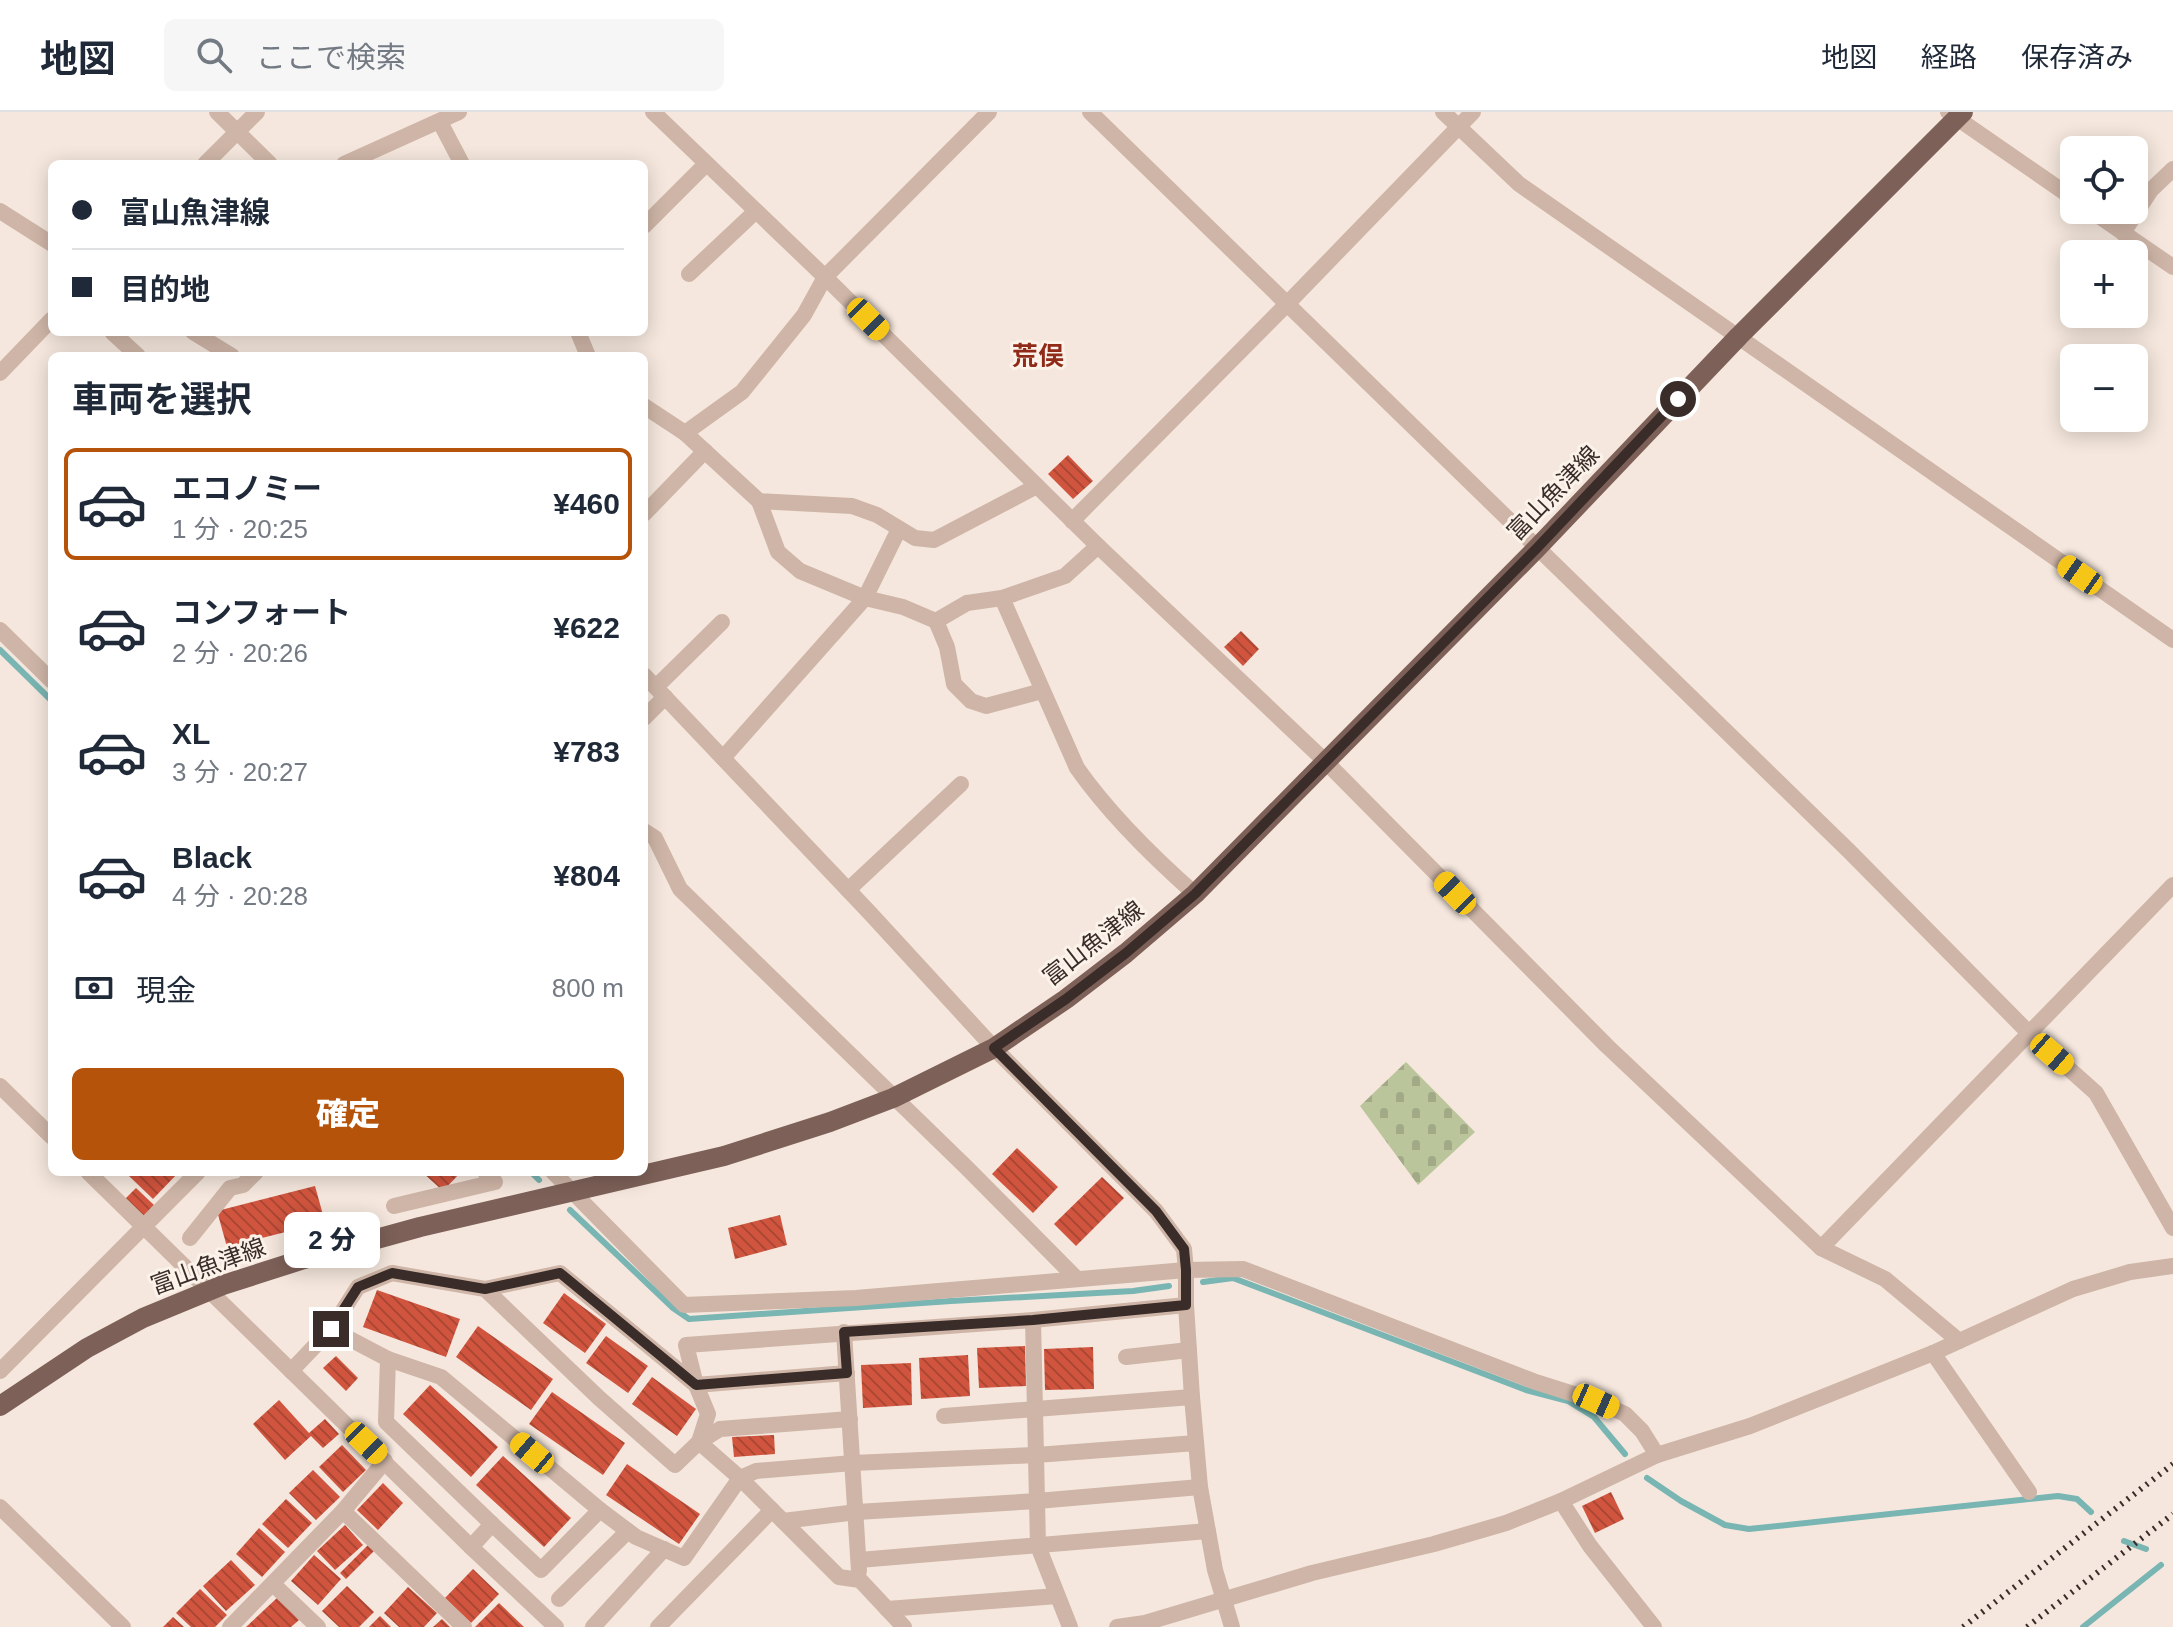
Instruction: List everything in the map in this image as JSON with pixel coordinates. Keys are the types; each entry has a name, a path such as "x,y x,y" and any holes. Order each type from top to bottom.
{"main road":[{"name":"富山魚津線","path":"648,1174 724,1156 893,1098 994,1048 1126,953 1195,894 1537,548 1956,114"},
{"name":"富山魚津線","path":"0,1405 143,1318 209,1291 304,1259 391,1235 641,1176"}],"street":[{"path":"217,112 266,160"},
{"path":"209,160 257,112"},
{"path":"653,112 1072,521 1325,761 1607,1046 1821,1248 1885,1279 1959,1341"},
{"path":"685,433 742,392 804,315 825,277 989,112"},
{"path":"1090,112 1849,851 2030,1034 2096,1093 2173,1228"},
{"path":"1443,112 1519,184 2173,640"},
{"path":"1072,521 1473,112"},
{"path":"1956,114 2060,189"},
{"path":"353,160 447,116 461,160"},
{"path":"648,222 706,164"},
{"path":"2123,233 2151,190 2173,169"},
{"path":"0,211 48,241"},
{"path":"689,274 756,211"},
{"path":"2110,224 2173,267"},
{"path":"0,373 48,323"},
{"path":"116,336 134,352"},
{"path":"200,336 226,352"},
{"path":"648,409 685,433 759,501 778,552 800,571 865,598 903,607 936,621 947,647 954,684 971,701 986,706 1042,691"},
{"path":"648,510 705,451"},
{"path":"759,501 852,506 877,515 915,538 934,540 1037,486"},
{"path":"723,758 865,598 899,529"},
{"path":"936,621 967,603 1002,598 1065,576 1098,546"},
{"path":"1002,598 1077,768 1091,789 1195,894"},
{"path":"648,707 655,687 722,622"},
{"path":"0,630 48,677"},
{"path":"655,687 994,1048 1156,1211 1184,1249 1200,1487 1215,1570 1232,1627"},
{"path":"848,890 961,784"},
{"path":"648,834 655,838 680,889 1077,1279"},
{"path":"1821,1248 2173,885"},
{"path":"0,1086 48,1133"},
{"path":"92,1176 556,1627"},
{"path":"0,1371 194,1176"},
{"path":"190,1238 230,1188 243,1185 252,1176"},
{"path":"557,1176 684,1305 856,1298 1186,1270 1243,1269 1625,1414 1642,1431 1657,1455"},
{"path":"394,1206 490,1177 511,1207"},
{"path":"1117,1627 1145,1623 1312,1573 1506,1523 1561,1501 1657,1455 1750,1426 1933,1353 2073,1289 2130,1272 2173,1266"},
{"path":"291,1371 331,1329 358,1287 392,1273 485,1289 560,1273 696,1385 847,1373"},
{"path":"485,1289 599,1398 675,1465 699,1442 720,1429 850,1419"},
{"path":"699,1442 708,1414 696,1385 686,1345 1033,1320 1186,1305"},
{"path":"1033,1320 1038,1546 1070,1627"},
{"path":"331,1329 388,1359 441,1377 636,1537 684,1558 740,1478 756,1471 1196,1443"},
{"path":"844,1332 860,1580"},
{"path":"1126,1357 1189,1350"},
{"path":"1933,1353 2029,1492"},
{"path":"388,1359 386,1422 541,1570 600,1510"},
{"path":"944,1416 1192,1397"},
{"path":"699,1442 740,1478 839,1577 860,1580 904,1627"},
{"path":"230,1627 343,1511 385,1461"},
{"path":"658,1627 778,1515 1037,1501 1200,1487"},
{"path":"1561,1501 1590,1546 1654,1627"},
{"path":"0,1507 123,1627"},
{"path":"343,1511 464,1627"},
{"path":"471,1547 492,1524"},
{"path":"559,1599 628,1531"},
{"path":"859,1560 1208,1531"},
{"path":"593,1627 664,1549"},
{"path":"273,1584 318,1627"},
{"path":"887,1609 1057,1596"}],"green space":[{"path":"1406,1062 1475,1132 1418,1185 1360,1106"}],"building":[{"path":"1068,455 1093,481 1073,499 1048,474"},
{"path":"1241,631 1259,649 1243,666 1224,647"},
{"path":"1017,1148 1058,1187 1033,1213 992,1174"},
{"path":"129,1176 175,1176 153,1199"},
{"path":"426,1176 457,1176 443,1191"},
{"path":"1102,1177 1124,1198 1076,1246 1054,1224"},
{"path":"315,1186 325,1222 227,1247 217,1211"},
{"path":"136,1188 154,1205 144,1216 125,1199"},
{"path":"780,1215 787,1245 735,1259 728,1228"},
{"path":"377,1290 460,1319 446,1357 363,1327"},
{"path":"564,1293 606,1324 585,1353 543,1323"},
{"path":"478,1326 553,1379 531,1410 456,1357"},
{"path":"606,1336 648,1366 628,1393 586,1363"},
{"path":"1025,1346 1026,1386 979,1388 977,1348"},
{"path":"1093,1347 1094,1389 1045,1390 1044,1349"},
{"path":"968,1355 970,1396 921,1399 919,1358"},
{"path":"336,1356 358,1378 346,1391 323,1368"},
{"path":"911,1363 912,1405 863,1408 861,1365"},
{"path":"652,1377 696,1409 677,1436 632,1404"},
{"path":"430,1385 498,1447 471,1477 403,1414"},
{"path":"552,1392 625,1443 603,1475 529,1424"},
{"path":"279,1400 309,1433 325,1419 339,1434 323,1448 311,1436 285,1460 253,1424"},
{"path":"774,1435 775,1454 734,1457 732,1437"},
{"path":"342,1445 366,1470 343,1492 319,1467"},
{"path":"503,1456 571,1518 544,1547 476,1485"},
{"path":"627,1464 700,1514 679,1544 606,1495"},
{"path":"313,1470 340,1497 316,1520 289,1493"},
{"path":"383,1483 403,1503 378,1530 357,1510"},
{"path":"1611,1492 1624,1519 1595,1533 1582,1506"},
{"path":"286,1499 312,1523 288,1548 262,1524"},
{"path":"345,1525 363,1545 335,1570 317,1551"},
{"path":"259,1528 285,1552 262,1577 236,1554"},
{"path":"368,1545 374,1551 346,1579 340,1573"},
{"path":"314,1555 341,1579 318,1605 291,1581"},
{"path":"231,1560 255,1585 226,1611 203,1586"},
{"path":"473,1569 499,1594 471,1623 445,1598"},
{"path":"347,1586 374,1612 359,1627 339,1627 322,1611"},
{"path":"408,1587 437,1613 424,1627 399,1627 384,1613"},
{"path":"200,1589 227,1615 215,1627 191,1627 176,1613"},
{"path":"278,1597 299,1620 291,1627 246,1627"},
{"path":"499,1603 524,1627 475,1627"},
{"path":"380,1616 391,1627 369,1627"},
{"path":"173,1617 184,1627 163,1627"},
{"path":"442,1619 450,1627 433,1627"}],"waterway":[{"path":"0,650 48,697"},
{"path":"535,1176 539,1180"},
{"path":"570,1210 673,1308 689,1319 1133,1291 1169,1286"},
{"path":"1203,1282 1233,1278 1526,1390 1568,1401 1594,1417 1625,1454"},
{"path":"1647,1478 1725,1525 1749,1529 2058,1496 2077,1499 2091,1512"},
{"path":"2124,1541 2146,1549"},
{"path":"2083,1627 2161,1565"}],"railway":[{"path":"1963,1627 2173,1464"},
{"path":"2027,1627 2173,1514"}],"district":[{"name":"荒俣","path":"1038,356"}],"route":[{"path":"331,1329 358,1287 392,1273 485,1289 560,1273 696,1385 847,1373 844,1332 1033,1320 1186,1305 1184,1249 1156,1211 994,1048 1066,999 1195,894 1537,548 1678,399"}]}
